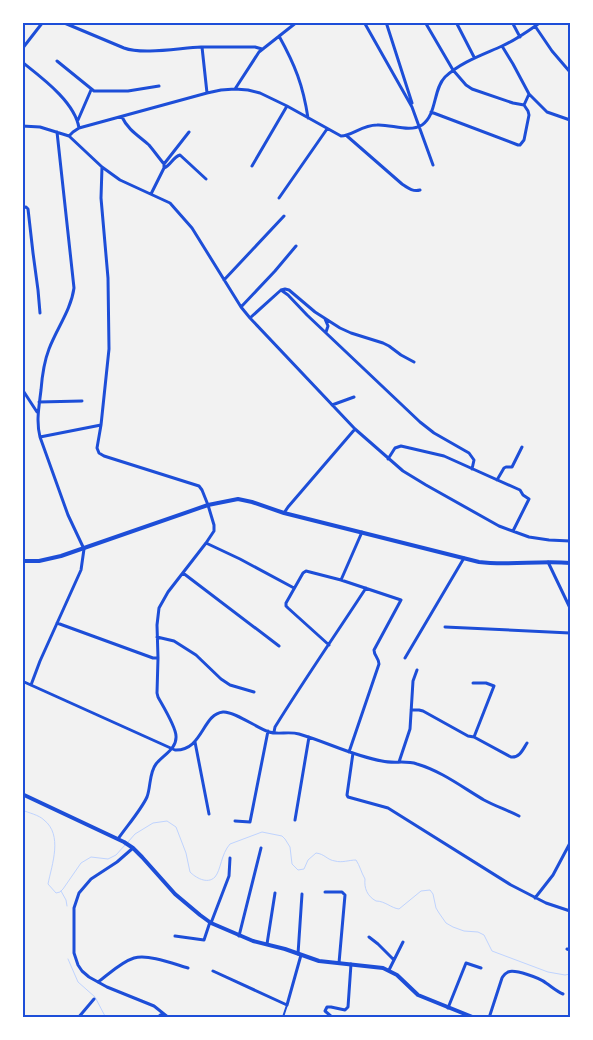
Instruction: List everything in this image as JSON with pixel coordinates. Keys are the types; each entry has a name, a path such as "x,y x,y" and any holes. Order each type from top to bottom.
{"street":[{"path":"22,50 43,22"},
{"path":"62,22 127,49 143,51 202,47 255,47 262,49"},
{"path":"235,89 262,49 297,22"},
{"path":"364,22 412,107 433,165"},
{"path":"386,22 412,107"},
{"path":"425,22 453,70 469,87 513,103 524,105 529,115 524,140 518,145 431,112"},
{"path":"456,22 474,58"},
{"path":"512,22 520,37"},
{"path":"347,136 360,128 368,126 385,125 412,128 420,126 426,121 431,112 441,82 453,70 520,37 541,22"},
{"path":"535,26 552,51 570,72"},
{"path":"279,36 296,70 308,118"},
{"path":"502,46 528,94 547,112 570,120"},
{"path":"202,47 207,93"},
{"path":"57,61 91,90 98,92 128,91 159,86"},
{"path":"22,62 58,93 78,121 79,128"},
{"path":"78,121 91,90"},
{"path":"70,136 79,128 207,93 221,90 248,90 287,106 337,134 347,136 410,190 420,190"},
{"path":"524,105 528,94"},
{"path":"252,166 287,106"},
{"path":"122,117 124,122 148,145 164,166"},
{"path":"22,126 40,127 70,136 102,167 120,180 170,203 192,228 241,307 250,318 355,429 403,471 487,520 513,531 538,539 570,541"},
{"path":"279,198 327,129"},
{"path":"31,685 81,570 84,549 68,515 40,437 38,425 39,402 48,349 71,303 74,288 57,132"},
{"path":"151,194 158,183 164,166 189,132"},
{"path":"164,166 167,166 175,157 180,155 206,179"},
{"path":"102,167 101,198 108,278 109,331 108,366 99,452 104,456 199,486 208,506 214,528 212,535 162,602 157,619 156,637 158,658 157,693 174,728 175,743 155,765 146,798 118,839"},
{"path":"22,208 26,207 28,209 40,313"},
{"path":"224,280 284,216"},
{"path":"241,307 266,282 296,246"},
{"path":"250,318 281,290 285,289 325,319 351,333 389,346 414,362"},
{"path":"281,290 420,422 434,433 470,453 474,460 472,469"},
{"path":"325,319 328,326 326,332"},
{"path":"22,389 38,412"},
{"path":"332,405 354,397"},
{"path":"39,402 82,401"},
{"path":"40,437 101,425"},
{"path":"284,513 355,429"},
{"path":"388,459 396,448 401,446 444,456 520,490 523,495 529,498 513,531"},
{"path":"497,480 504,468 512,467 522,446"},
{"path":"22,561 43,560 84,549 208,506 234,500 244,500 284,513 482,563 570,563"},
{"path":"341,580 362,532"},
{"path":"206,543 294,588"},
{"path":"405,658 464,558"},
{"path":"548,562 570,608"},
{"path":"329,645 286,606 303,573 307,571 341,580 401,600 374,650 379,664 351,752 347,795 351,799 388,808 511,885 546,903 570,911"},
{"path":"183,573 279,646"},
{"path":"274,732 275,727 295,695 366,588"},
{"path":"57,624 153,658 158,658"},
{"path":"444,627 570,633"},
{"path":"156,637 174,641 196,655 230,685 254,692"},
{"path":"399,762 410,729 413,681 418,670"},
{"path":"22,681 171,749 179,750 194,742 198,739 209,721 224,712 268,732 292,732 385,762 418,764 460,785 485,801 519,816"},
{"path":"473,683 486,683 494,686 474,737"},
{"path":"411,710 424,711 468,736 474,737 514,758 519,755 527,742"},
{"path":"235,822 250,822 268,732"},
{"path":"295,820 309,737"},
{"path":"194,742 209,814"},
{"path":"22,794 129,845 175,894 200,916 210,922 239,936 319,961 383,968 397,975 418,995 475,1018"},
{"path":"535,898 553,875 570,843"},
{"path":"133,848 117,862 91,879 79,893 75,902 73,947 82,971 89,977 154,1006 169,1018"},
{"path":"239,936 260,848"},
{"path":"175,936 204,940 228,880 230,858"},
{"path":"325,892 342,892 345,895 339,963"},
{"path":"267,944 275,893"},
{"path":"213,971 287,1005 299,954 302,894"},
{"path":"368,937 394,960"},
{"path":"388,970 403,942"},
{"path":"98,982 133,958 154,959 188,968"},
{"path":"448,1008 466,963 481,968"},
{"path":"333,1018 325,1012 327,1008 345,1010 348,1007 350,964"},
{"path":"489,1018 504,976 509,972 518,972 540,979 563,994"},
{"path":"78,1018 94,999"},
{"path":"157,1018 163,1013"}],"lane":[{"path":"287,1005 283,1017 287,1018"}],"waterway":[{"path":"22,810 37,815 50,826 55,842 55,850 48,884 56,893 63,889 81,863 91,857 108,859 116,855 125,845"},
{"path":"128,842 135,834 153,823 167,821 176,827 186,853 190,872 198,878 208,880 217,874 230,844 262,832 282,836 290,847 292,864 298,870 304,869 308,860 316,853 338,862 356,860 365,879 367,891 370,897 376,901 399,909 421,891 430,890 433,894 436,908 446,923 464,931 478,932 484,935 492,951 548,972 570,974"},
{"path":"61,891 67,906"},
{"path":"68,959 78,982 95,997 106,1018"}]}
